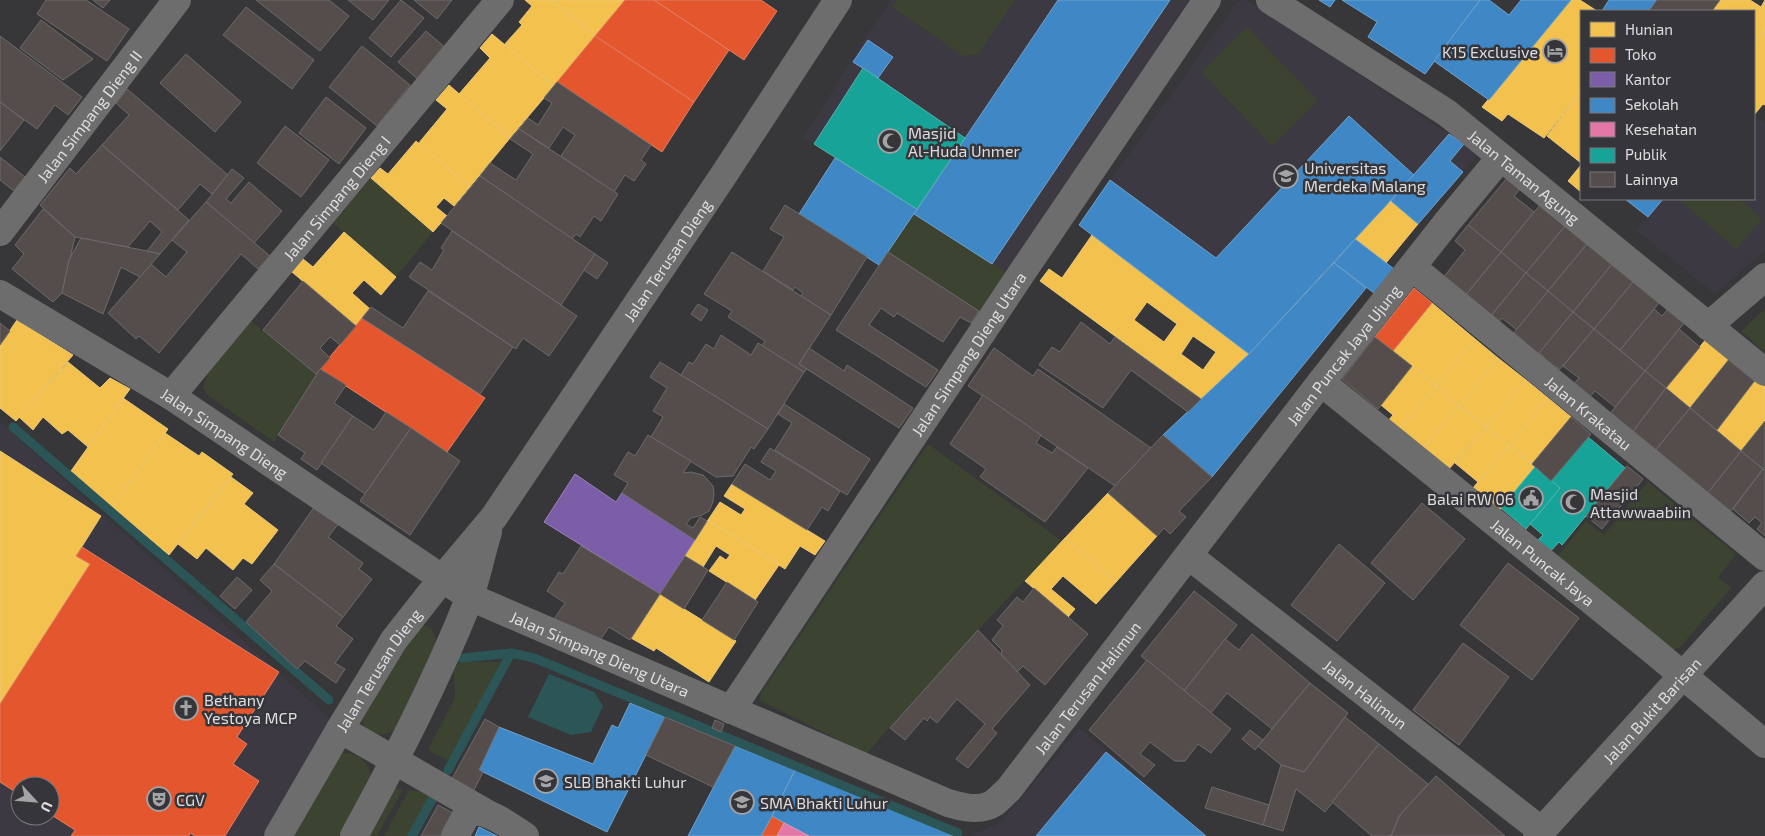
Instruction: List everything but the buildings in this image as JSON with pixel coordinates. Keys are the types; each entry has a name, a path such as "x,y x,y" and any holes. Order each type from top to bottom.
{"street":[{"name":"Jalan Simpang Dieng II","path":"0,232 177,0"},
{"name":"Jalan Simpang Dieng I","path":"171,396 500,0"},
{"name":"Jalan Terusan Dieng","path":"278,836 394,640 494,517 723,176 838,0"},
{"name":"Jalan Simpang Dieng Utara","path":"731,710 1021,274 1207,0"},
{"name":"Jalan Taman Agung","path":"1270,0 1447,113 1765,372"},
{"name":"Jalan Puncak Jaya Ujung","path":"1189,556 1321,382 1502,157"},
{"name":"Jalan Krakatau","path":"1412,267 1765,557"},
{"path":"1708,326 1765,277"},
{"name":"Jalan Simpang Dieng","path":"0,294 171,396 342,509 470,597"},
{"name":"Jalan Puncak Jaya","path":"1321,382 1765,744"},
{"name":"Jalan Terusan Dieng","path":"354,836 395,761 440,666 470,597 494,517"},
{"name":"Jalan Terusan Halimun","path":"978,808 993,804 1009,789 1189,556"},
{"name":"Jalan Halimun","path":"1189,556 1539,833"},
{"name":"Jalan Bukit Barisan","path":"1539,833 1765,585"},
{"name":"Jalan Simpang Dieng Utara","path":"470,597 948,803 967,808 978,808"},
{"path":"340,729 525,836"},
{"path":"454,836 468,812 486,813"}],"shaded area":[{"path":"891,0 1189,0 1006,272 914,214 917,209 804,137"},
{"name":"Universitas Merdeka Malang","path":"1247,0 1464,144 1472,151 1474,156 1474,159 1418,224 1391,201 1249,354 1079,225 1236,3"},
{"path":"1755,117 1765,123 1765,250 1715,294 1636,230 1662,200 1755,200"},
{"path":"0,422 331,720 262,836 0,836"},
{"path":"1079,728 1209,836 970,836 1001,822"}],"green space":[{"path":"897,0 1015,0 977,55 963,56 892,7"},
{"path":"1247,27 1318,101 1272,146 1201,72"},
{"path":"371,178 433,232 396,277 333,223"},
{"path":"1684,200 1741,200 1762,219 1736,249 1682,202"},
{"path":"914,214 1006,272 979,311 888,252"},
{"path":"1765,309 1765,353 1741,331"},
{"path":"251,321 316,374 274,442 209,396 203,388 208,373"},
{"path":"928,444 1062,541 978,630 866,754 765,703 760,700 761,693"},
{"path":"1648,482 1736,554 1718,577 1731,588 1680,647 1673,650 1556,558 1586,521 1604,535"},
{"path":"426,626 432,629 436,639 430,668 396,730 379,735 370,732 361,719 417,627"},
{"path":"458,662 502,662 449,761 428,750 455,698 454,671"},
{"path":"343,753 362,758 371,775 339,836 291,836 338,757"},
{"path":"395,788 403,789 377,836 367,836"},
{"path":"409,790 431,793 408,836 384,836"}],"water":[{"path":"549,674 594,692 603,706 591,732 571,735 528,717"}],"waterway":[{"path":"13,427 329,700"},
{"path":"462,658 511,653 534,658 958,833"},
{"path":"448,770 511,653"},
{"path":"412,836 433,798"}],"place":[{"name":"K15 Exclusive","path":"1555,51"},
{"name":"Masjid Al-Huda Unmer","path":"890,141"},
{"name":"Universitas Merdeka Malang","path":"1286,176"},
{"name":"Balai RW 06","path":"1531,498"},
{"name":"Masjid Attawwaabiin","path":"1573,502"},
{"name":"Bethany Yestoya MCP","path":"186,708"},
{"name":"SLB Bhakti Luhur","path":"546,781"},
{"name":"CGV","path":"159,799"},
{"name":"SMA Bhakti Luhur","path":"742,802"}]}
